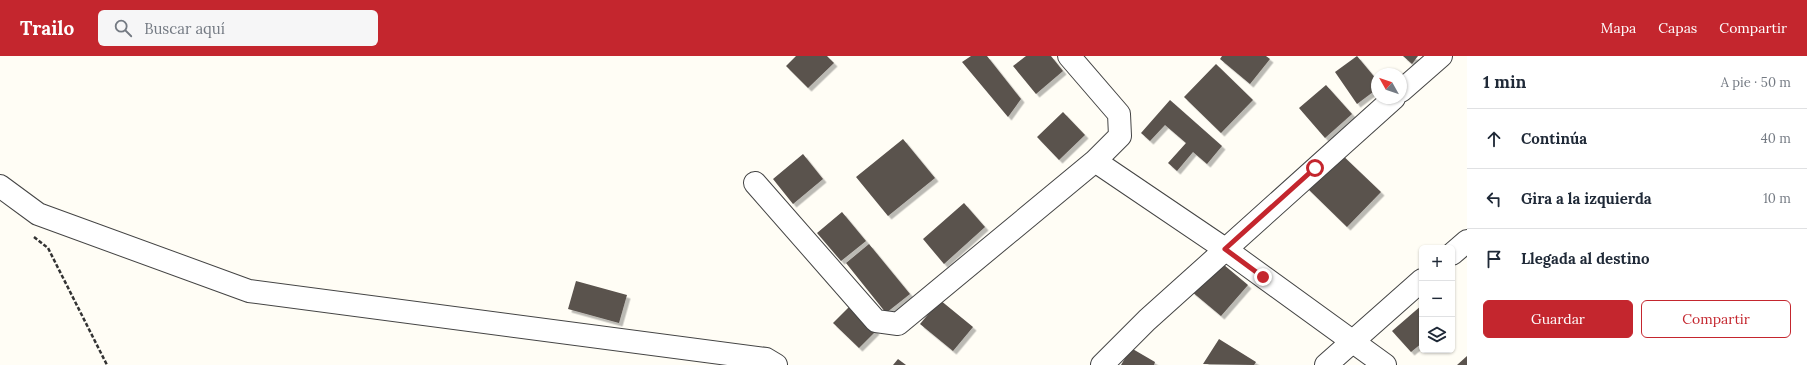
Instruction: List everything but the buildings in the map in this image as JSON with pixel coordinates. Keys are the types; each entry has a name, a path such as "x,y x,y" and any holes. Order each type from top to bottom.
{"street":[{"path":"755,183 876,321 898,324 1095,161 1120,136 1119,114 1069,56"},
{"path":"1407,87 1441,56"},
{"path":"1102,365 1147,320 1387,104"},
{"path":"1095,161 1225,249 1385,365"},
{"path":"0,186 38,214 249,291 766,359 776,365"},
{"path":"1455,251 1467,241"},
{"path":"1326,365 1421,281"}],"path":[{"path":"30,233 48,248 107,365"}],"route":[{"path":"1263,277 1225,249 1315,168"}]}
